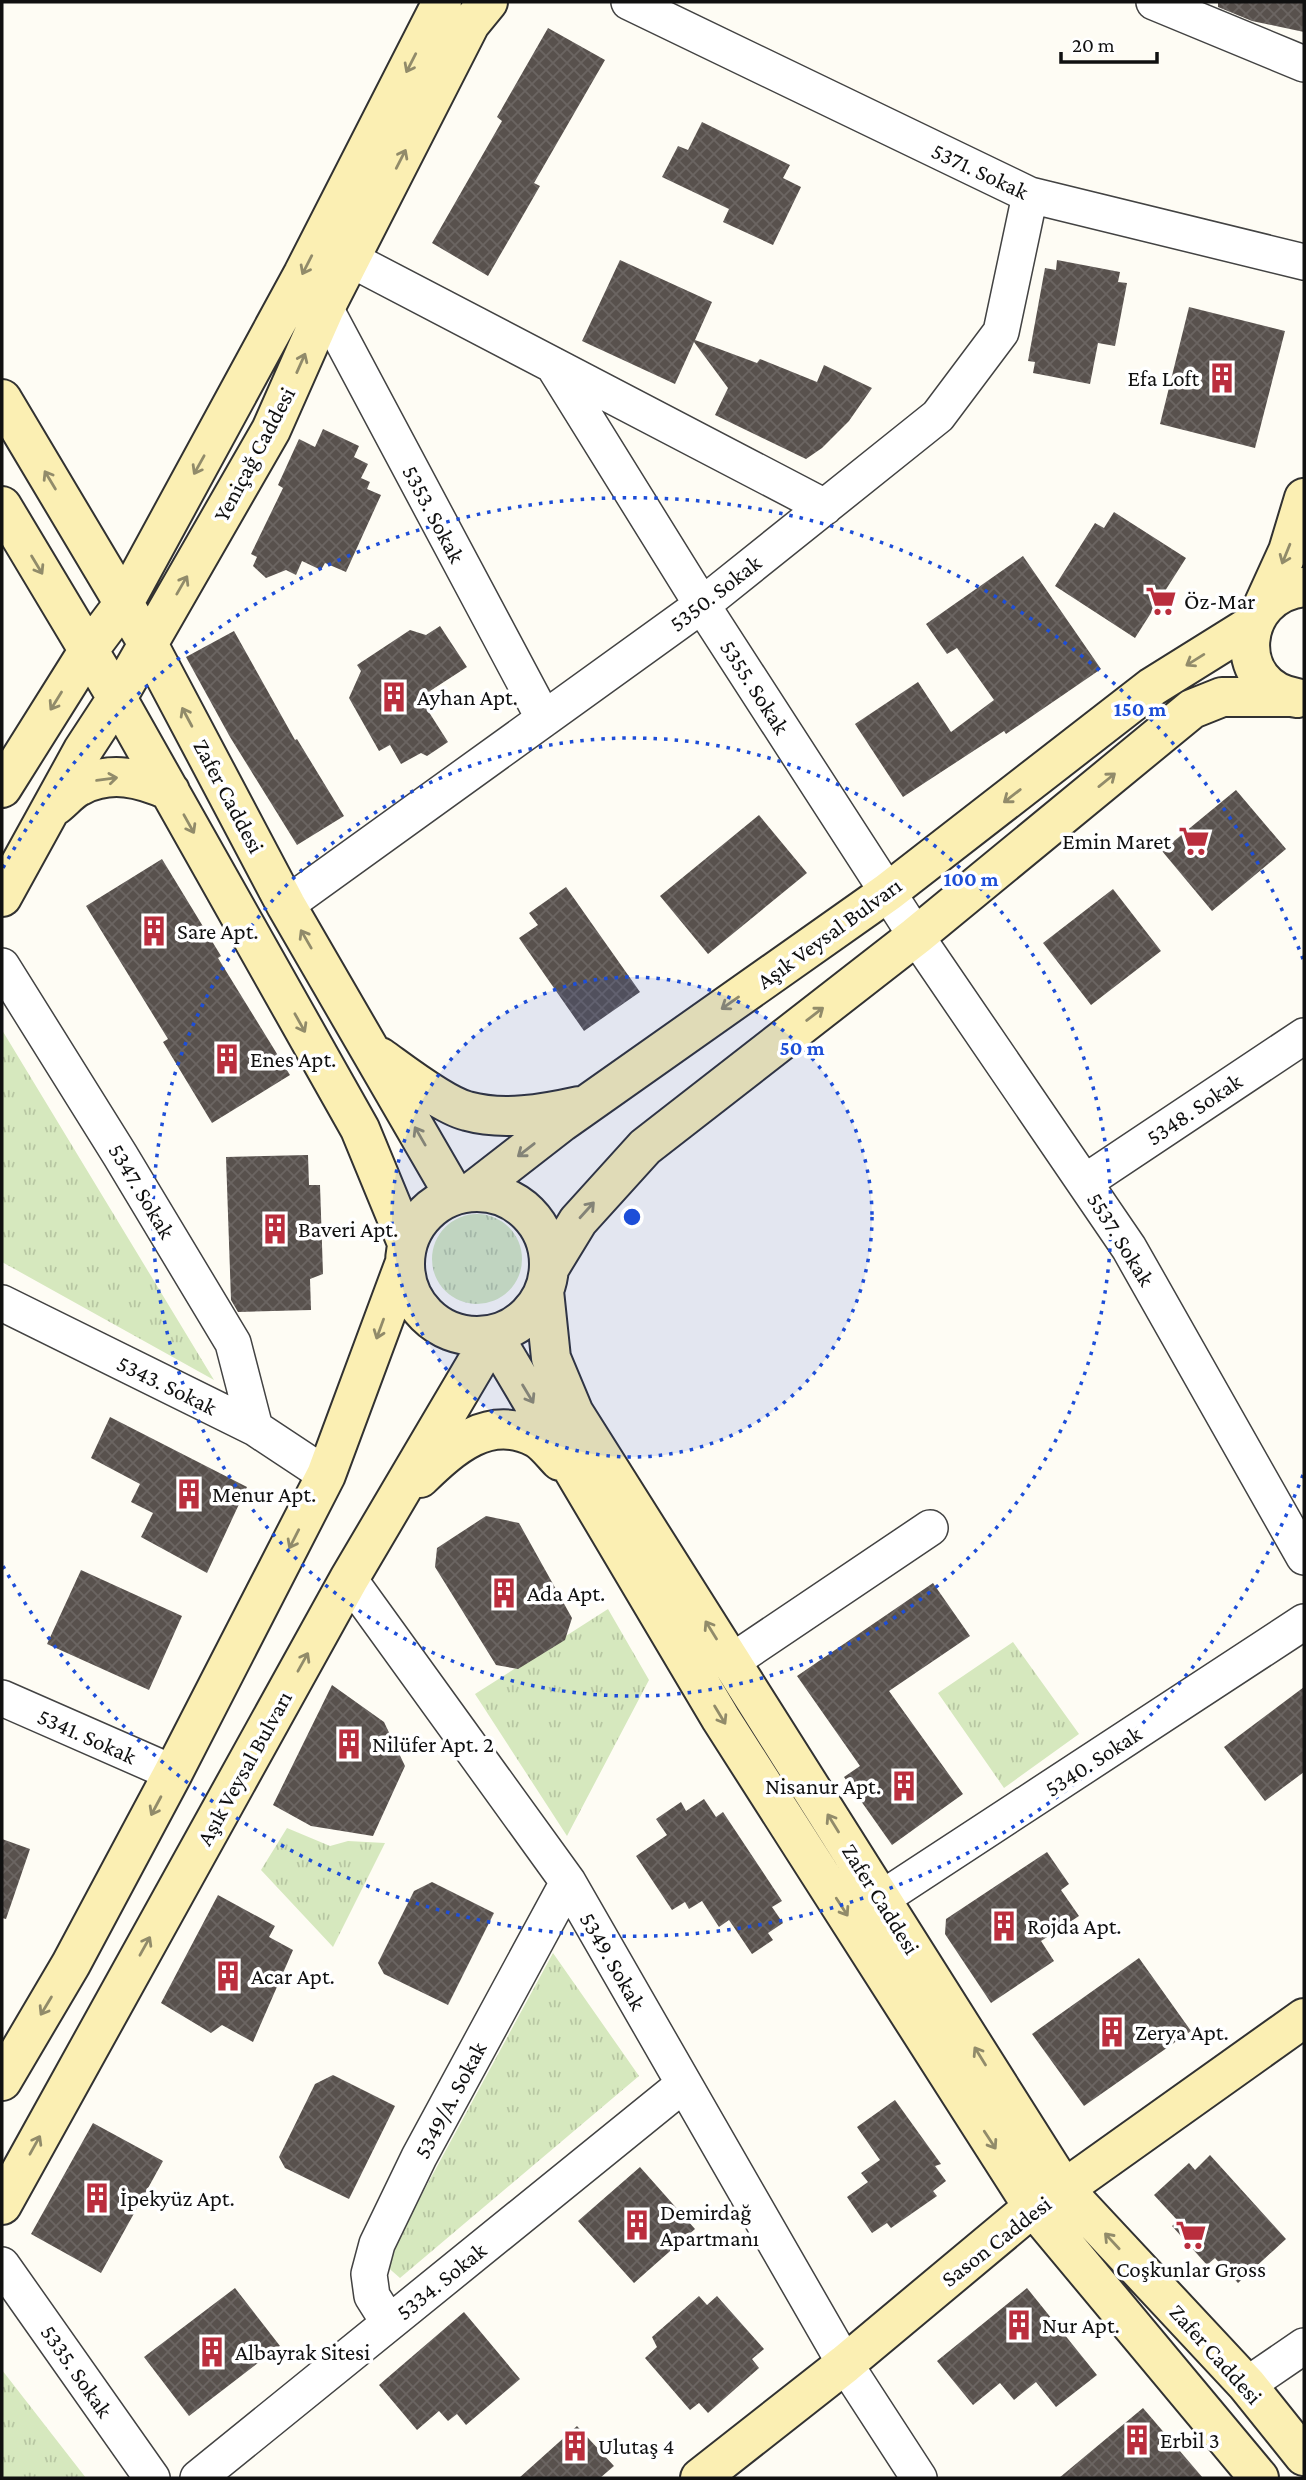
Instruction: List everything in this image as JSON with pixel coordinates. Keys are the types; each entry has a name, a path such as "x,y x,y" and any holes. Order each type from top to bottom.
{"main road":[{"name":"Yeniçağ Caddesi","path":"2,788 88,651 124,603 303,274 442,2"},
{"name":"Yeniçağ Caddesi","path":"2,897 83,750 117,698 271,430 325,308 470,24 488,2"},
{"name":"Zafer Caddesi","path":"2,399 148,644 286,905 370,1051 463,1193"},
{"path":"1297,698 1274,690 1261,677 1252,661 1250,643 1257,616 1288,551 1304,498"},
{"name":"Zafer Caddesi","path":"2,506 117,698 360,1129 405,1254"},
{"name":"Aşık Veysal Bulvarı","path":"463,1193 888,892 1152,687 1257,616 1275,595 1292,588 1304,587"},
{"path":"405,1254 407,1286 416,1306 432,1321 451,1332 472,1336 493,1335 514,1326 531,1312 578,1221 645,1147 916,936 1192,709 1223,697 1297,698"},
{"path":"50,810 79,786 101,778 145,780 170,791"},
{"path":"370,1051 433,1094 466,1111 511,1116 544,1114 588,1104"},
{"path":"2,2081 71,1964 173,1773 326,1475 416,1222 433,1206 463,1193 497,1194 519,1204 536,1222 547,1243 547,1279"},
{"name":"Zafer Caddesi","path":"547,1279 551,1357 574,1413 881,1899 1048,2198 1247,2385 1304,2456"},
{"path":"493,1335 721,1718 1048,2198 1259,2478"},
{"name":"Aşık Veysal Bulvarı","path":"2,2205 349,1578 493,1335"},
{"path":"393,1504 438,1460 474,1434 490,1429 515,1430 537,1438 579,1479"},
{"name":"Sason Caddesi","path":"700,2478 1048,2198 1304,2018"}],"street":[{"name":"5371. Sokak","path":"629,2 1030,195 1304,262"},
{"path":"650,2 676,26"},
{"path":"1154,2 1304,64"},
{"name":"5350. Sokak","path":"286,905 702,605 938,416 1001,332 1030,195"},
{"path":"350,259 825,507"},
{"name":"5353. Sokak","path":"325,308 544,719"},
{"name":"5355. Sokak","path":"553,365 702,605 916,936"},
{"name":"5537. Sokak","path":"916,936 1129,1248 1304,1557"},
{"name":"5347. Sokak","path":"2,966 233,1343 255,1429"},
{"name":"5348. Sokak","path":"1084,1182 1304,1036"},
{"name":"5343. Sokak","path":"2,1303 255,1429 326,1475"},
{"path":"731,1662 930,1528"},
{"name":"5349. Sokak","path":"349,1578 568,1882 845,2364 919,2478"},
{"name":"5340. Sokak","path":"881,1899 1304,1622"},
{"name":"5341. Sokak","path":"2,1698 173,1773"},
{"name":"5349/A. Sokak","path":"389,2323 372,2296 369,2274 377,2244 419,2157 568,1882"},
{"name":"5334. Sokak","path":"198,2478 684,2084"},
{"name":"5335. Sokak","path":"2,2265 152,2478"},
{"path":"1247,2385 1304,2346"}],"green space":[{"path":"2,1030 214,1380 2,1262"},
{"path":"477,1214 494,1217 509,1227 519,1242 522,1259 519,1276 509,1291 494,1301 477,1304 460,1301 445,1291 435,1276 432,1259 435,1242 445,1227 460,1217"},
{"path":"608,1609 649,1680 567,1836 475,1694"},
{"path":"1013,1642 1079,1734 1004,1788 938,1693"},
{"path":"287,1828 330,1846 348,1841 385,1843 333,1947 261,1870"},
{"path":"553,1953 639,2076 400,2278 384,2264"},
{"path":"2,2370 86,2478 2,2478"}],"building":[{"path":"1218,2 1304,2 1304,32 1252,21 1218,7"},
{"path":"548,28 605,60 534,183 540,186 488,276 432,243 502,121 497,117"},
{"path":"702,122 790,165 783,178 801,187 773,245 723,222 729,209 662,177 678,146 688,150"},
{"path":"620,260 712,302 695,340 757,363 760,359 817,382 824,365 872,388 849,421 822,448 806,459 715,415 728,388 694,342 675,384 582,341"},
{"path":"1057,260 1120,272 1118,282 1127,283 1115,346 1098,343 1090,384 1033,373 1035,362 1028,361 1045,268 1056,270"},
{"name":"Efa Loft","path":"1189,307 1285,331 1255,448 1160,424"},
{"path":"323,429 359,446 354,457 368,464 361,478 370,482 367,489 381,495 346,572 325,563 321,570 302,561 296,575 286,570 266,578 253,566 257,557 251,554 283,488 278,485 299,439 315,447"},
{"path":"1114,512 1186,558 1135,638 1055,586 1095,523 1104,528"},
{"path":"1023,556 1101,669 1006,734 1004,731 903,797 855,724 918,682 951,732 994,700 957,648 947,654 926,624"},
{"name":"Ayhan Apt.","path":"440,626 467,667 430,691 436,699 425,706 448,742 427,756 421,753 401,764 390,745 379,751 349,698 361,671 357,665 410,630 426,635"},
{"path":"234,631 295,740 297,739 344,816 297,845 230,737 186,657"},
{"path":"1236,790 1286,849 1212,911 1162,851"},
{"path":"759,815 807,873 708,954 660,896"},
{"path":"162,859 221,956 218,958 290,1075 212,1123 163,1042 168,1039 86,906"},
{"path":"566,887 640,992 584,1031 519,938 538,925 529,913"},
{"path":"1113,889 1161,951 1091,1005 1043,943"},
{"name":"Baveri Apt.","path":"308,1155 309,1185 320,1185 323,1274 310,1279 311,1310 238,1312 231,1300 226,1157"},
{"name":"Menur Apt.","path":"110,1417 247,1487 207,1573 141,1537 153,1513 131,1502 140,1484 91,1458"},
{"name":"Ada Apt.","path":"486,1516 519,1523 572,1618 565,1640 518,1669 496,1665 435,1567 437,1548"},
{"path":"81,1570 182,1616 149,1690 47,1644"},
{"path":"933,1583 970,1636 889,1691 963,1794 892,1845 844,1777 860,1766 797,1676"},
{"name":"Nilüfer Apt. 2","path":"332,1685 384,1722 405,1766 373,1836 311,1826 273,1805"},
{"path":"1304,1687 1304,1772 1265,1801 1224,1747"},
{"path":"704,1799 716,1817 723,1812 782,1901 772,1907 783,1923 768,1933 773,1940 752,1954 729,1920 719,1927 702,1901 689,1909 685,1902 672,1910 636,1856 667,1835 656,1819 681,1802 686,1811"},
{"path":"2,1839 30,1849 6,1919 2,1918"},
{"name":"Rojda Apt.","path":"1047,1852 1069,1884 1061,1890 1079,1916 1041,1941 1054,1961 991,2003 945,1934 946,1919"},
{"path":"432,1882 494,1913 448,2005 384,1974 378,1963 414,1891"},
{"name":"Acar Apt.","path":"218,1895 275,1926 269,1937 293,1950 253,2042 222,2025 211,2033 161,2003"},
{"name":"Zerya Apt.","path":"1139,1958 1191,2031 1084,2106 1032,2034"},
{"path":"333,2075 395,2106 349,2199 285,2168 279,2157 315,2084"},
{"path":"895,2100 941,2164 935,2166 946,2181 933,2191 937,2196 891,2228 887,2223 872,2233 847,2197 868,2182 861,2173 880,2160 857,2127"},
{"name":"İpekyüz Apt.","path":"93,2123 163,2161 101,2273 31,2234"},
{"path":"1210,2155 1286,2239 1238,2283 1215,2258 1207,2265 1172,2226 1178,2221 1154,2195 1189,2163 1195,2170"},
{"name":"Demirdağ Apartmanı","path":"640,2167 695,2229 634,2283 578,2221"},
{"name":"Albayrak Sitesi","path":"235,2288 280,2346 189,2416 144,2357"},
{"name":"Nur Apt.","path":"1027,2288 1097,2375 1056,2407 1036,2382 1014,2400 1000,2383 973,2405 937,2361"},
{"path":"699,2296 707,2305 717,2296 764,2349 752,2359 759,2368 708,2413 699,2403 690,2410 645,2358 657,2347 652,2337"},
{"path":"464,2312 520,2379 466,2425 457,2414 448,2421 439,2411 417,2430 379,2385"},
{"name":"Erbil 3","path":"1143,2408 1203,2478 1059,2478"},
{"name":"Ulutaş 4","path":"577,2426 614,2466 600,2478 519,2478"}],"place":[{"name":"Efa Loft","path":"1222,378"},
{"name":"Öz-Mar","path":"1161,601"},
{"name":"Ayhan Apt.","path":"394,697"},
{"name":"Emin Maret","path":"1194,841"},
{"name":"Sare Apt.","path":"154,931"},
{"name":"Enes Apt.","path":"227,1059"},
{"name":"Baveri Apt.","path":"275,1229"},
{"name":"Menur Apt.","path":"189,1494"},
{"name":"Ada Apt.","path":"504,1593"},
{"name":"Nilüfer Apt. 2","path":"349,1744"},
{"name":"Nisanur Apt.","path":"904,1786"},
{"name":"Rojda Apt.","path":"1004,1926"},
{"name":"Acar Apt.","path":"228,1976"},
{"name":"Zerya Apt.","path":"1112,2032"},
{"name":"İpekyüz Apt.","path":"97,2198"},
{"name":"Demirdağ Apartmanı","path":"637,2225"},
{"name":"Coşkunlar Gross","path":"1191,2235"},
{"name":"Nur Apt.","path":"1019,2325"},
{"name":"Albayrak Sitesi","path":"212,2352"},
{"name":"Erbil 3","path":"1137,2440"},
{"name":"Ulutaş 4","path":"575,2446"}]}
